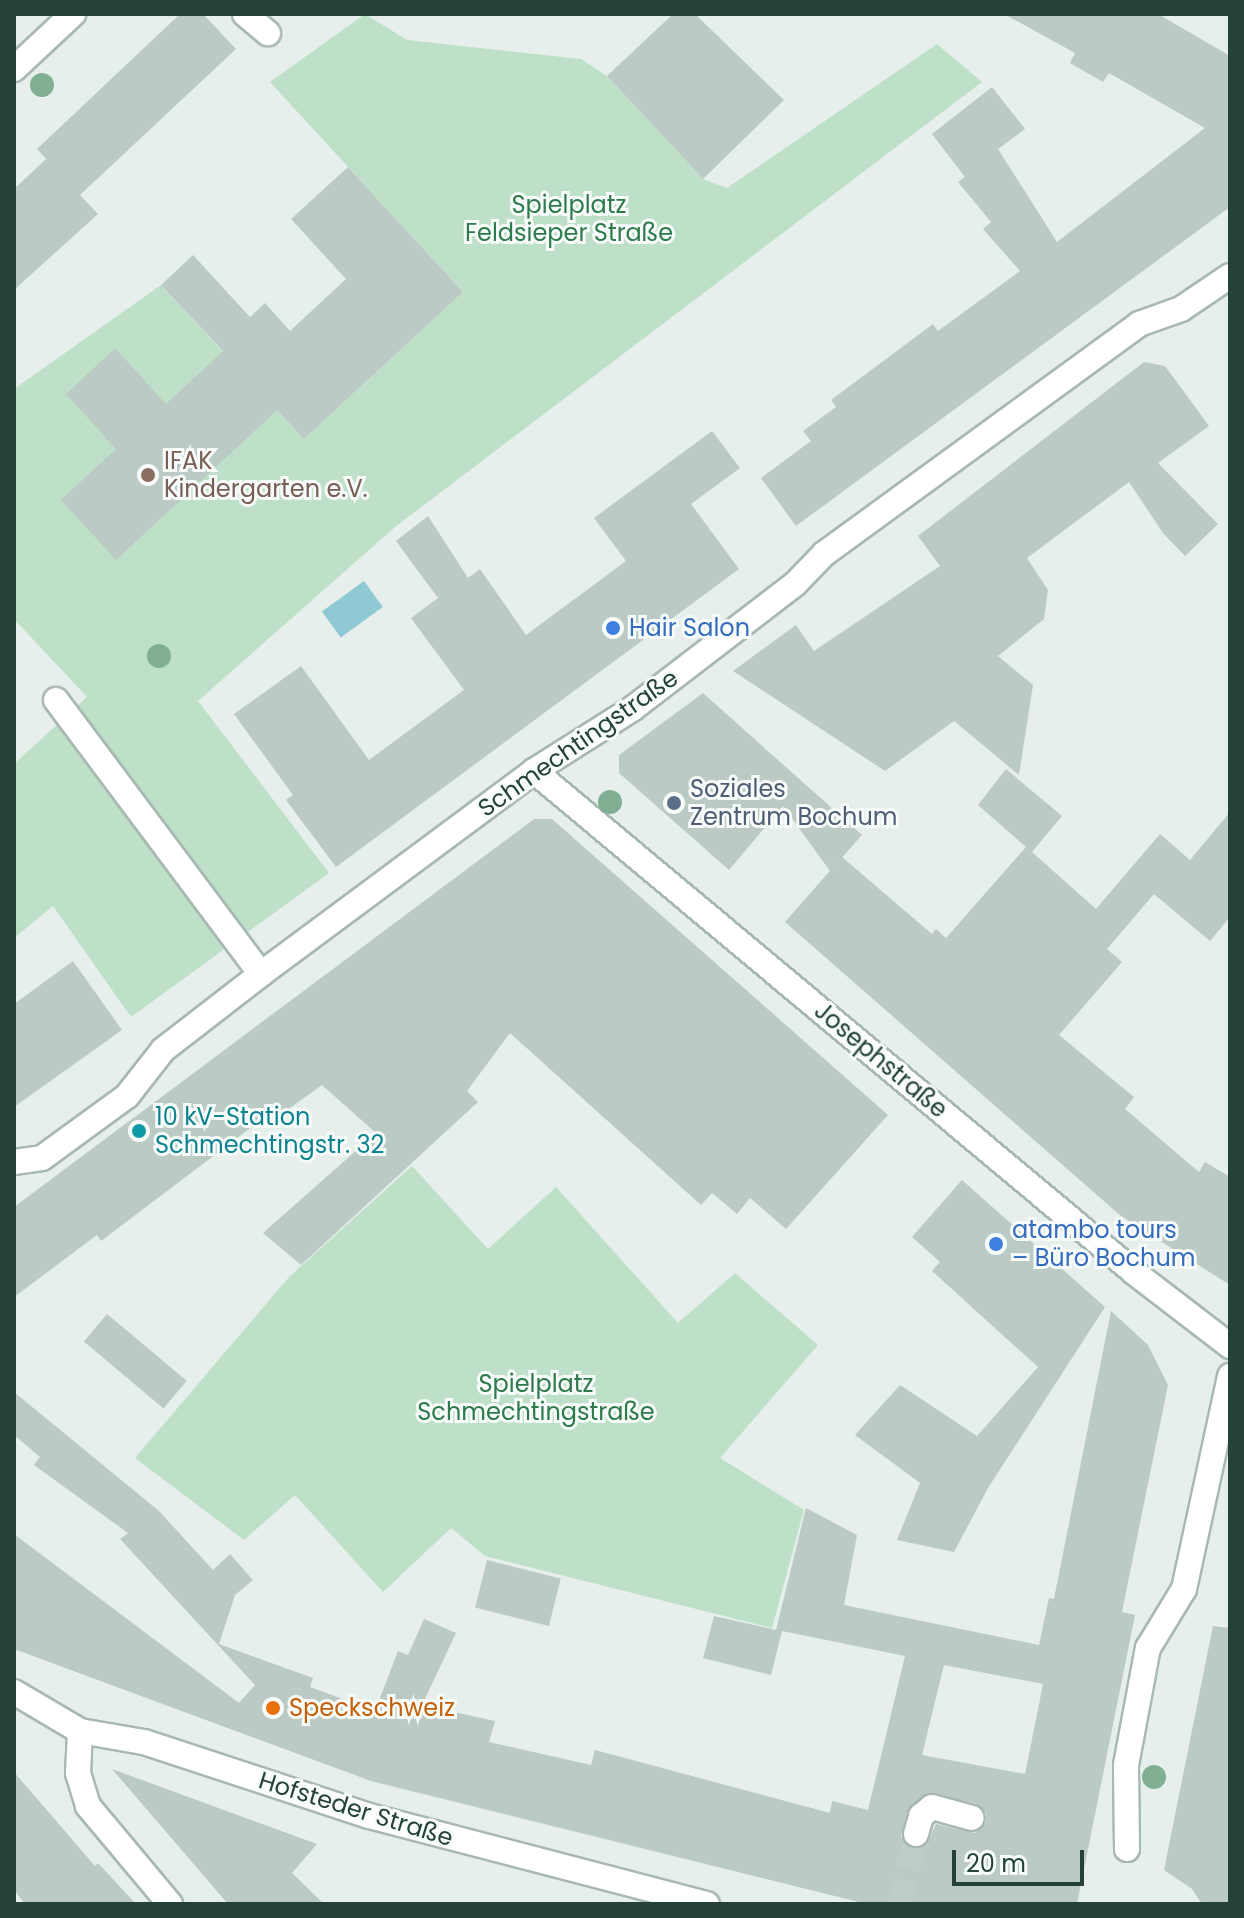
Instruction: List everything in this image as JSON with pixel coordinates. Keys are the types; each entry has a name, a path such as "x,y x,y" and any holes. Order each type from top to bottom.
{"street":[{"path":"14,69 73,14"},
{"path":"245,14 268,33"},
{"name":"Schmechtingstraße","path":"14,1162 42,1158 127,1096 163,1050 261,974 534,771 632,709 795,584 824,554 1139,324 1181,309 1230,276"},
{"path":"56,700 261,974"},
{"name":"Josephstraße","path":"534,771 1135,1273 1230,1346"},
{"path":"1127,1849 1126,1765 1148,1648 1184,1589 1230,1376"},
{"name":"Hofsteder Straße","path":"14,1692 80,1731 144,1742 369,1816 707,1904"},
{"path":"80,1731 78,1773 88,1806 170,1904"},
{"path":"916,1834 921,1816 932,1807 972,1818"}],"green space":[{"name":"Spielplatz Feldsieper Straße","path":"365,14 407,40 581,59 607,76 703,179 727,188 937,44 982,82 395,527 198,701 329,873 131,1017 53,906 14,938 14,764 87,697 14,619 14,389 161,285 304,439 463,292 270,82"},
{"name":"Spielplatz Schmechtingstraße","path":"412,1166 488,1249 556,1187 678,1323 735,1273 818,1345 720,1458 804,1510 772,1628 485,1556 451,1528 383,1592 295,1495 244,1540 135,1458 289,1277"}],"water":[{"path":"364,581 383,607 341,637 322,612"}],"building":[{"path":"180,14 203,14 236,49 80,195 98,214 14,290 14,189 46,159 37,149"},
{"path":"673,14 695,14 784,100 703,179 607,76"},
{"path":"1004,14 1158,14 1230,56 1230,207 796,526 761,478 811,441 803,431 836,407 831,400 933,324 938,331 1020,271 983,229 991,222 958,182 965,177 932,134 992,87 1025,129 998,149 1057,242 1205,128 1109,73 1103,82 1070,63 1075,53"},
{"path":"348,167 463,292 304,439 277,410 116,560 61,500 116,449 66,394 115,348 166,404 223,351 161,285 193,255 250,317 265,303 290,331 346,279 291,219"},
{"path":"1144,362 1165,366 1209,426 1158,463 1218,524 1185,556 1163,533 1129,482 1027,558 1048,590 1044,619 998,656 1033,685 1019,775 954,721 885,771 733,671 796,625 814,651 940,566 918,536"},
{"path":"712,431 740,468 691,504 739,569 336,867 286,800 293,795 234,714 301,666 369,760 464,690 411,618 438,598 396,541 428,516 468,578 480,569 526,635 626,561 594,518"},
{"path":"703,693 862,835 830,871 783,806 729,870 619,773 619,755"},
{"path":"1006,769 1062,816 1032,852 1096,909 1160,834 1190,860 1230,812 1230,917 1210,941 1154,894 1107,949 1122,962 1059,1035 1134,1097 1125,1109 1199,1172 1205,1162 1230,1177 1230,1285 1121,1216 785,922 842,857 932,934 936,929 946,938 1026,847 978,805"},
{"path":"534,819 552,819 888,1115 786,1229 750,1198 737,1214 712,1193 701,1205 510,1033 467,1091 478,1102 301,1265 263,1233 376,1133 322,1085 265,1126 261,1120 101,1241 97,1235 14,1297 14,1207"},
{"path":"73,961 122,1030 14,1107 14,1004"},
{"path":"962,1180 1105,1307 988,1488 954,1552 897,1540 920,1483 855,1435 900,1385 977,1436 1038,1367 932,1271 940,1262 912,1237"},
{"path":"1111,1311 1148,1345 1168,1385 1122,1612 1135,1615 1077,1904 867,1904 371,1781 14,1649 14,1534 239,1703 255,1685 120,1539 128,1533 34,1465 40,1457 14,1435 14,1392 159,1511 213,1570 230,1554 253,1580 235,1595 219,1644 313,1678 310,1687 375,1711 398,1651 408,1655 424,1619 456,1633 422,1705 495,1721 489,1742 591,1765 595,1750 830,1813 832,1801 868,1810 905,1656 782,1631 771,1675 703,1658 714,1616 776,1630 806,1508 857,1535 844,1605 1039,1645 1049,1598 1054,1599","holes":["944,1665 1043,1684 1025,1774 922,1755","928,1793 977,1804 986,1813 986,1823 975,1833 936,1824 927,1844 911,1848 901,1837 907,1812"]},
{"path":"107,1314 187,1381 164,1408 84,1342"},
{"path":"487,1560 561,1578 549,1626 475,1608"},
{"path":"1213,1626 1230,1628 1230,1904 1202,1904 1192,1889 1164,1870"},
{"path":"112,1769 317,1844 292,1873 324,1904 228,1904"},
{"path":"14,1772 95,1866 98,1863 136,1904 25,1904 14,1890"}],"tunnel":[{"path":"899,1904 916,1834"}],"place":[{"name":"IFAK Kindergarten e.V.","path":"148,475"},
{"name":"Hair Salon","path":"613,628"},
{"name":"Soziales Zentrum Bochum","path":"674,803"},
{"name":"10 kV-Station Schmechtingstr. 32","path":"139,1131"},
{"name":"atambo tours – Büro Bochum","path":"996,1244"},
{"name":"Speckschweiz","path":"273,1708"}]}
